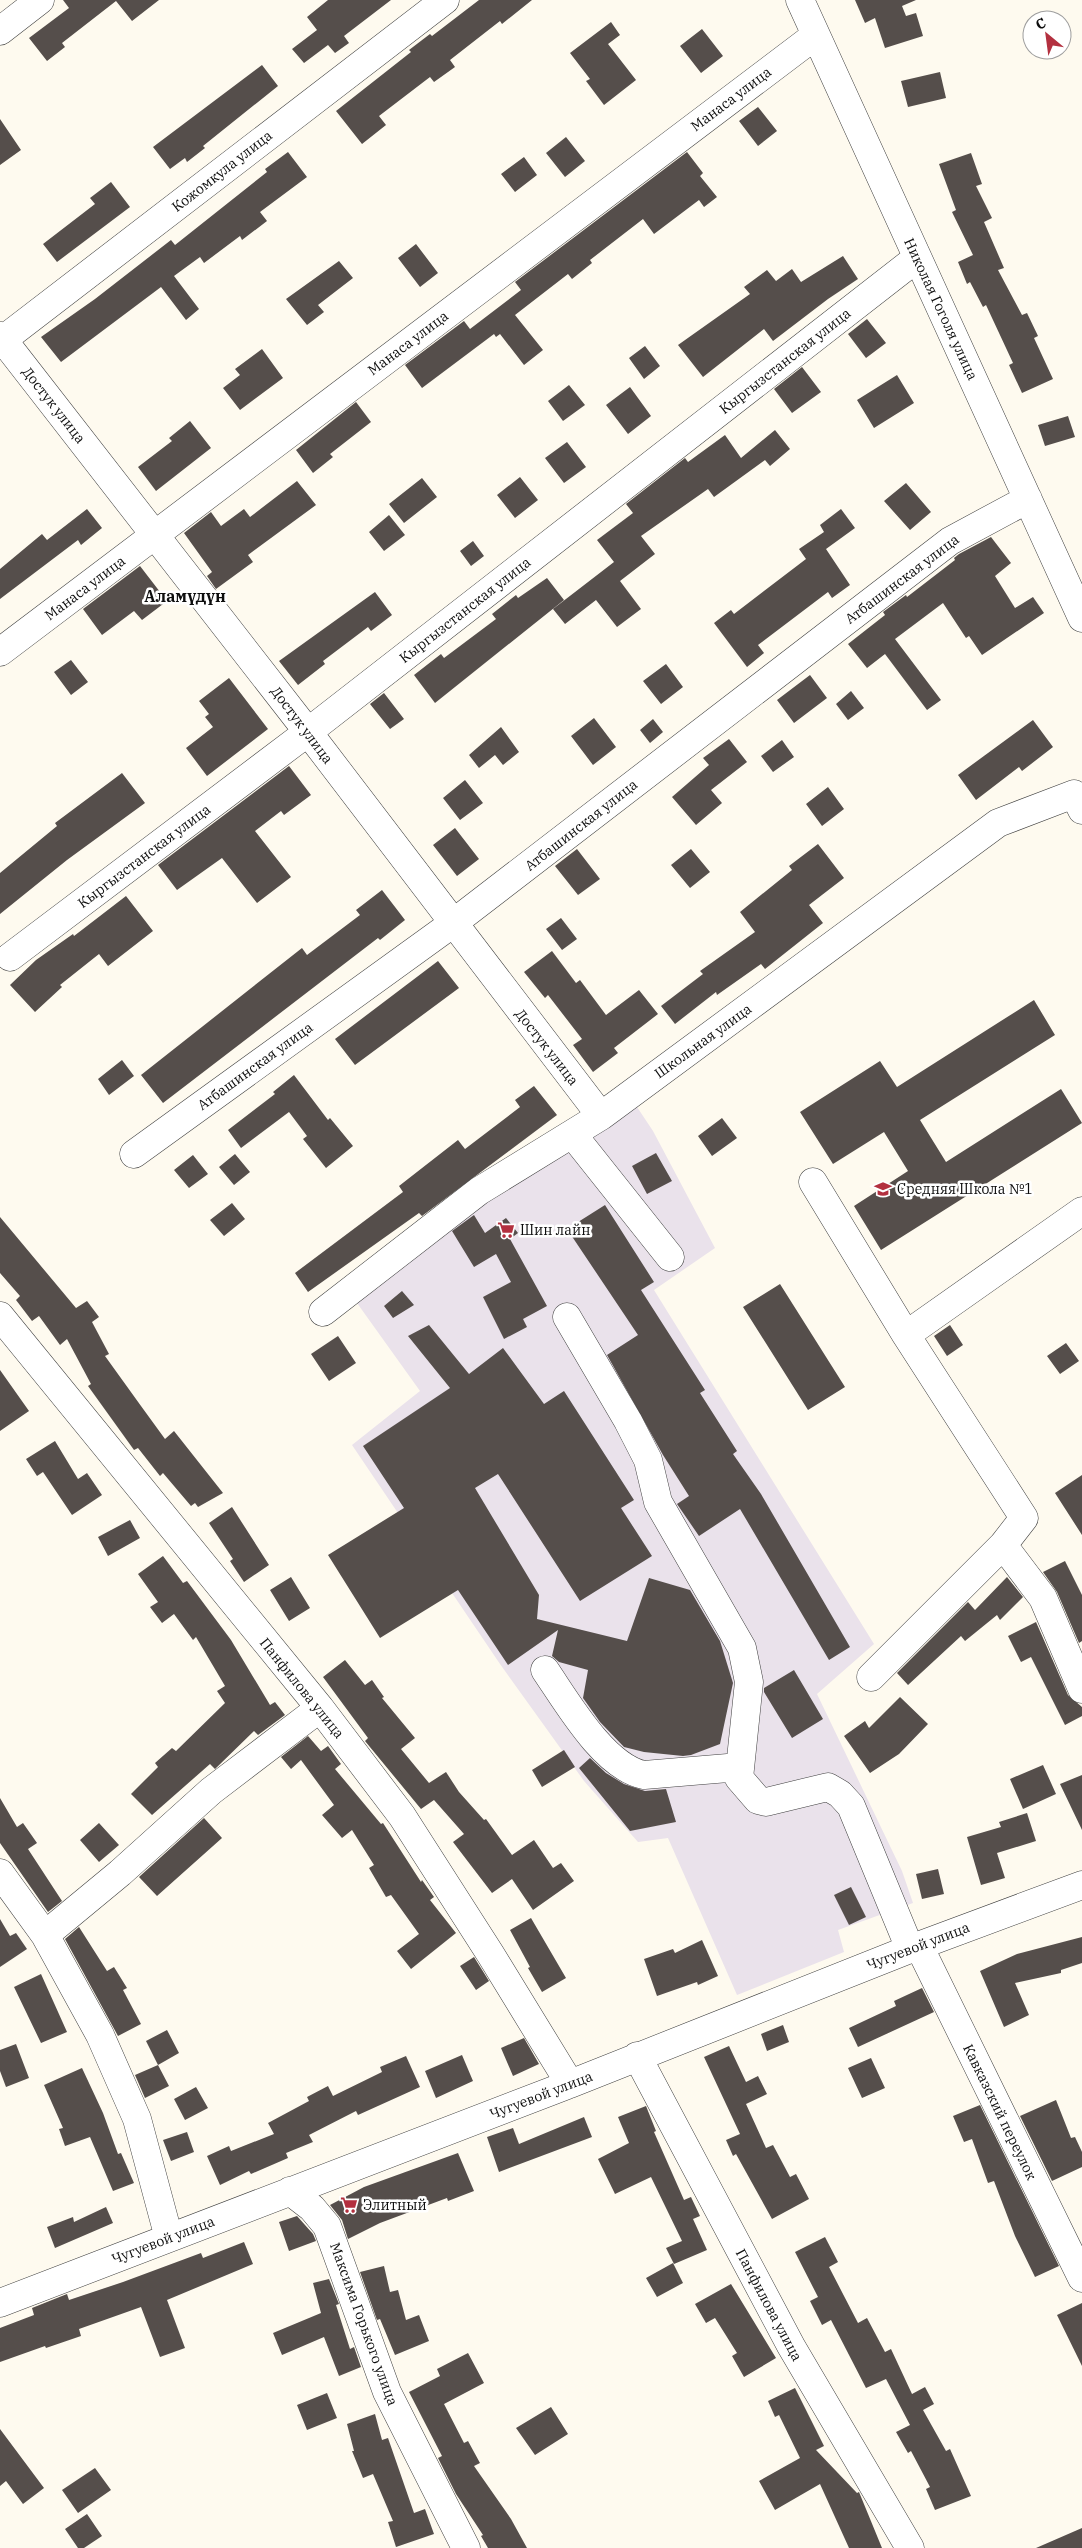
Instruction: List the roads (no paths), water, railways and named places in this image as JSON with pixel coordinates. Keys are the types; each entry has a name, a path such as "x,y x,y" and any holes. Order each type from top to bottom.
{"street":[{"path":"0,31 40,0"},
{"name":"Кожомкула улица","path":"1,339 445,0"},
{"name":"Николая Гоголя улица","path":"800,0 1082,618"},
{"name":"Манаса улица","path":"0,652 816,35"},
{"name":"Кыргызстанская улица","path":"10,957 308,732 917,258"},
{"name":"Достук улица","path":"1,339 156,534 452,924 601,1116"},
{"name":"Атбашинская улица","path":"134,1154 452,924 950,541 1028,499"},
{"name":"Школьная улица","path":"323,1312 479,1191 601,1116 998,823 1079,798"},
{"path":"572,1135 670,1257"},
{"path":"813,1182 906,1335 1024,1518 1002,1545 871,1677"},
{"path":"906,1335 1082,1211"},
{"name":"Панфилова улица","path":"0,1316 320,1708 402,1816 491,1955 570,2084"},
{"path":"545,1670 587,1733 630,1772 644,1775 740,1767 749,1682 742,1648 658,1502 648,1460 628,1421 567,1317"},
{"path":"1002,1545 1043,1598 1082,1689"},
{"path":"45,1935 120,1873 211,1791 320,1708"},
{"name":"Кавказский переулок","path":"740,1767 739,1778 758,1800 766,1802 828,1787 850,1806 914,1947 1082,2278"},
{"path":"0,1873 45,1935 100,2035 137,2120 169,2238"},
{"name":"Чугуевой улица","path":"0,2303 570,2084 914,1947 1082,1885"},
{"name":"Панфилова улица","path":"638,2056 790,2346 910,2548"},
{"name":"Максима Горького улица","path":"290,2191 312,2208 327,2226 387,2392 466,2548"}],"place":[{"name":"Средняя Школа №1","path":"883,1189"},
{"name":"Шин лайн","path":"506,1230"},
{"name":"Элитный","path":"349,2205"}],"district":[{"name":"Аламүдүн","path":"185,596"}]}
